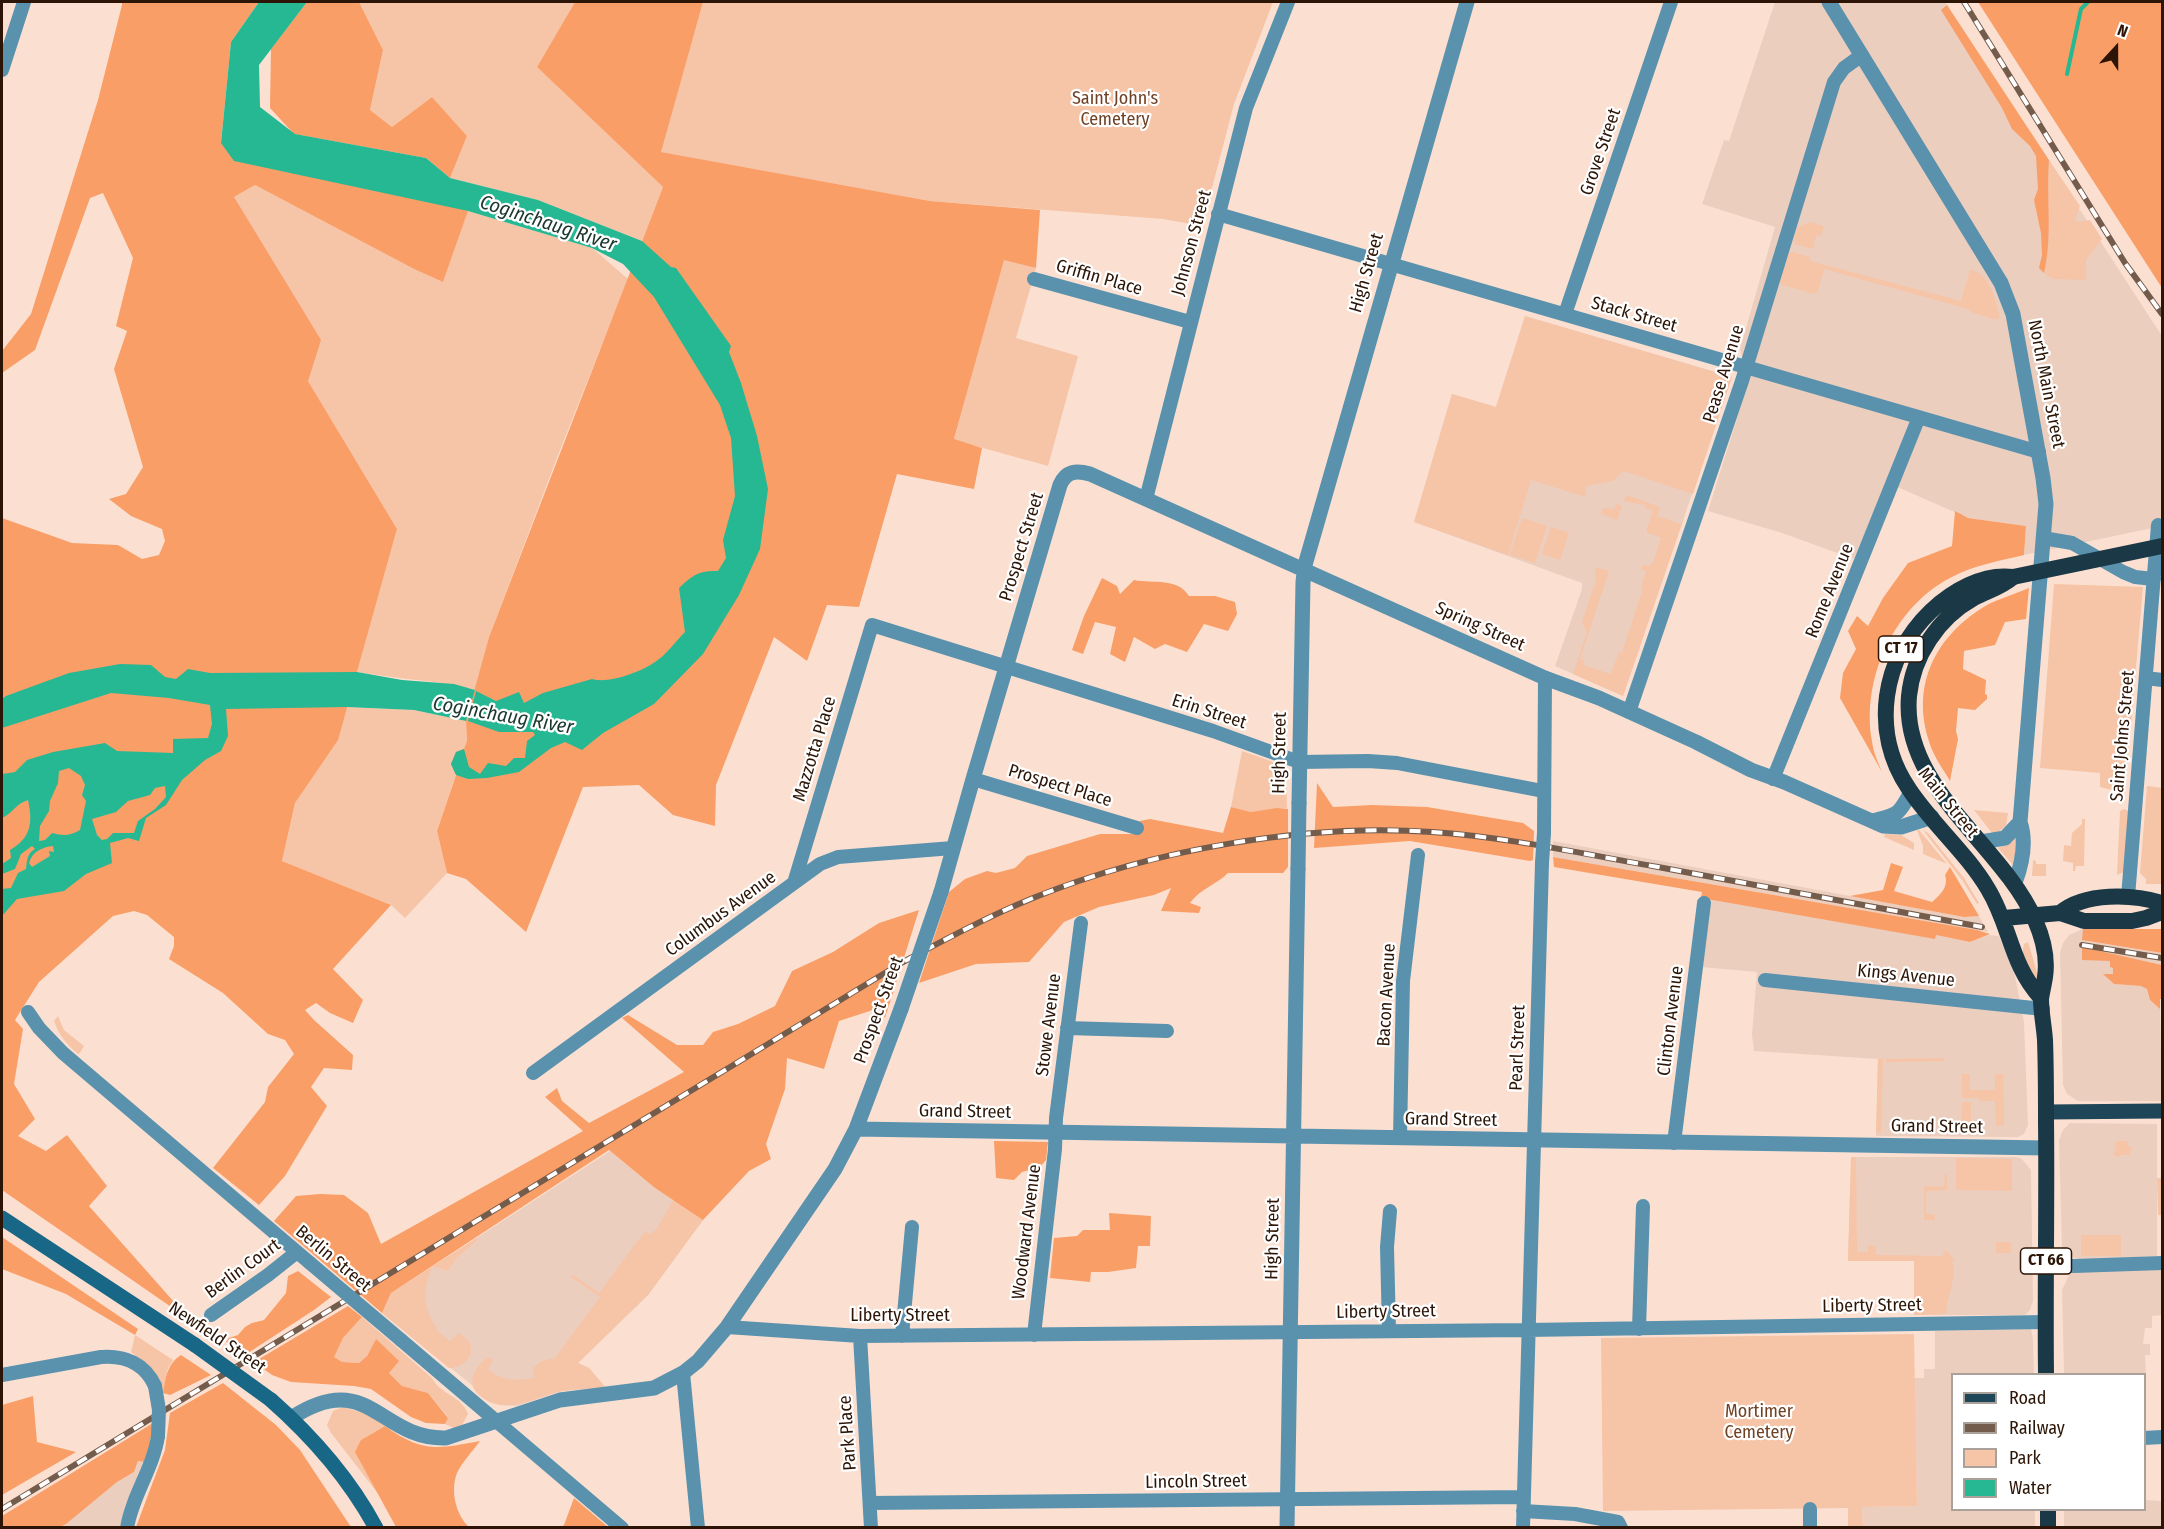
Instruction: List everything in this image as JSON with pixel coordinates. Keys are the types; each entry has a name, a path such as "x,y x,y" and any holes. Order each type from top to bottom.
{"highway":[{"name":"Main Street","path":"2042,1004 2020,969 2004,920 1978,872 1911,792 1894,760 1884,715 1890,678 1899,653 1920,622 1948,597 1988,578 2013,577 2163,546"},
{"name":"Main Street","path":"2013,577 1964,604 1939,627 1918,659 1909,697 1911,729 1924,765 1946,799 2015,883 2040,930 2046,953 2042,1004 2046,1112 2046,1373"},
{"path":"2060,913 2071,905 2086,899 2128,897 2163,903"},
{"path":"2004,920 2060,913 2088,921 2132,921 2163,912"},
{"path":"2048,1511 2048,1527"}],"main road":[{"path":"2046,1112 2163,1111"},
{"name":"Newfield Street","path":"2,1218 195,1345 272,1400 334,1464 376,1527"}],"street":[{"path":"2,70 24,2"},
{"name":"Johnson Street","path":"1146,499 1246,108 1288,2"},
{"name":"High Street","path":"1287,1527 1304,570 1390,263 1467,2"},
{"name":"Grove Street","path":"1565,314 1671,2"},
{"name":"North Main Street","path":"1829,2 2007,296 2013,314 2039,452 2045,498 2020,822 2023,840 2021,862 2015,883"},
{"name":"Pease Avenue","path":"1629,712 1742,381 1834,82 1844,68 1862,55"},
{"name":"Stack Street","path":"1218,214 2039,452"},
{"name":"Griffin Place","path":"1034,279 1190,322"},
{"name":"Rome Avenue","path":"1773,779 1919,417"},
{"name":"Spring Street","path":"1072,472 1080,471 1090,474 1545,678 1696,742 1745,768 1873,821 1894,828 1932,818"},
{"name":"Prospect Street","path":"684,1373 698,1361 727,1327 835,1169 856,1129 901,1010 941,892 1060,485 1063,478 1072,472"},
{"name":"Saint Johns Street","path":"2128,897 2158,525"},
{"path":"2043,538 2072,543 2122,572 2135,577 2154,579"},
{"name":"Erin Street","path":"872,625 1213,731 1299,762 1396,763 1543,791"},
{"name":"Mazzotta Place","path":"794,883 872,625"},
{"name":"Pearl Street","path":"1523,1527 1527,1330 1544,833 1545,678"},
{"path":"2146,678 2163,680"},
{"name":"Prospect Place","path":"973,779 1137,828"},
{"path":"1873,821 1888,818 1899,812 1911,792"},
{"path":"1982,842 2005,838 2020,822"},
{"name":"Columbus Avenue","path":"533,1073 819,864 838,856 953,848"},
{"name":"Bacon Avenue","path":"1400,1138 1403,981 1418,855"},
{"name":"Clinton Avenue","path":"1674,1143 1704,903"},
{"name":"Stowe Avenue","path":"1055,1133 1081,923"},
{"name":"Kings Avenue","path":"1766,980 2042,1004"},
{"name":"Berlin Street","path":"28,1012 39,1028 63,1053 622,1527"},
{"path":"1067,1028 1167,1031"},
{"name":"Grand Street","path":"856,1129 2046,1148"},
{"name":"Woodward Avenue","path":"1034,1335 1055,1133"},
{"path":"1639,1329 1642,1206"},
{"path":"1389,1331 1387,1247 1390,1211"},
{"path":"902,1336 912,1227"},
{"name":"Berlin Court","path":"211,1315 297,1252"},
{"path":"2046,1264 2074,1266 2163,1263"},
{"name":"Liberty Street","path":"727,1327 860,1336 902,1336 2045,1323"},
{"name":"Park Place","path":"860,1336 872,1527"},
{"path":"2,1375 116,1356 140,1366 150,1376 155,1386 159,1410 158,1436 154,1456 130,1514 127,1527"},
{"path":"291,1418 318,1403 338,1400 360,1402 405,1429 432,1438 462,1434 560,1400 654,1388 684,1373 698,1527"},
{"path":"2146,1438 2163,1437"},
{"name":"Lincoln Street","path":"870,1503 1287,1499 1523,1504 1618,1522 1621,1527"},
{"path":"1810,1509 1810,1527"}],"shaded area":[{"path":"122,2 259,2 231,42 221,143 468,211 443,282 255,185 234,197 321,340 308,381 397,529 338,740 295,803 282,861 391,905 333,969 363,1000 353,1023 330,1013 316,1003 305,1010 353,1055 352,1070 324,1068 311,1087 327,1106 285,1176 259,1205 213,1168 265,1102 268,1087 294,1054 285,1040 268,1034 223,993 169,959 174,946 174,937 147,915 134,911 113,916 39,982 15,1020 23,1029 14,1084 35,1119 18,1136 46,1151 67,1135 107,1186 89,1206 190,1320 2,1190 2,518 72,543 118,545 142,559 159,555 165,541 162,529 131,516 109,499 126,494 143,467 114,369 127,331 116,326 133,258 103,193 90,198 35,350 2,373 2,351 31,314 98,100"},
{"path":"307,2 359,2 383,50 370,110 392,127 432,97 467,136 450,178 426,158 294,134 270,108 271,49"},
{"path":"575,2 703,2 661,152 930,201 1040,210 1036,268 1004,260 954,439 982,448 974,489 897,474 859,607 827,605 807,661 774,637 716,785 715,826 673,815 639,785 583,787 526,932 466,879 447,873 437,831 456,775 451,764 456,752 464,749 467,741 466,721 489,637 663,187 537,67"},
{"path":"1775,2 1945,2 2162,336 2162,526 2024,555 2026,526 1968,518 1886,482 1854,559 1782,533 1708,511 1748,383 1740,349 1775,227 1702,204 1724,140 1729,141"},
{"path":"1978,2 2162,2 2162,288"},
{"path":"1947,5 2049,160 2049,230 2044,273 2039,268 2042,255 2041,233 2034,200 2038,189 2036,156 2030,146 2012,129 2002,108 1941,10"},
{"path":"1525,316 1732,377 1623,696 1555,666 1582,589 1582,583 1414,522 1452,394 1496,407"},
{"path":"1955,511 1968,518 2026,526 2024,555 1996,561 1950,578 1930,591 1898,626 1877,670 1872,693 1870,717 1872,741 1882,772 1840,698 1843,673 1856,649 1848,631 1857,616 1868,626 1883,598 1908,563 1952,546"},
{"path":"1102,578 1117,586 1120,594 1134,580 1172,584 1184,590 1189,596 1215,596 1235,602 1237,614 1228,631 1204,624 1187,652 1165,644 1155,649 1134,637 1125,662 1110,654 1116,627 1095,622 1083,654 1072,650 1084,616"},
{"path":"2029,588 2026,619 2005,622 1995,645 1964,651 1963,669 1986,680 1987,699 1975,710 1958,708 1956,731 1958,739 1950,781 1936,757 1927,733 1923,712 1928,673 1936,655 1961,624 1990,603"},
{"path":"1317,783 1333,807 1372,805 1427,807 1523,823 1534,831 1533,860 1410,841 1314,848"},
{"path":"1231,807 1251,812 1277,808 1288,809 1288,867 1283,873 1228,873 1198,894 1190,903 1201,907 1199,913 1161,911 1171,888 1154,895 1099,907 1064,922 1029,962 976,964 919,983 949,892 965,879 987,871 996,873 1015,868 1027,856 1100,834 1134,834 1140,821 1150,819 1223,833"},
{"path":"1553,841 1964,917 1979,916 1988,932 1553,857"},
{"path":"1553,857 1990,934 1970,942 1936,935 1935,939 1701,898 1702,892 1554,867"},
{"path":"1891,863 1903,867 1894,891 1932,902 1945,887 1945,875 1950,867 1979,916 1964,917 1850,896 1883,890"},
{"path":"1701,898 1935,938 1936,935 1970,942 1989,935 1999,936 2015,976 2024,1022 2028,1125 2024,1134 2018,1137 1876,1136 1878,1059 1754,1051 1752,1035 1757,972 1690,966"},
{"path":"919,910 885,1018 879,1008 839,1021 824,1069 787,1058 785,1089 766,1144 771,1159 749,1171 703,1220 655,1188 609,1150 391,1293 382,1313 274,1221 296,1196 344,1195 368,1213 381,1244 583,1131 545,1097 557,1088 562,1101 589,1123 684,1072 622,1018 628,1015 677,1045 703,1045 713,1032 738,1024 775,1006 792,971 833,952 879,923"},
{"path":"2083,929 2083,940 2162,953 2162,965 2083,948 2101,960 2111,961 2114,967 2113,975 2105,974 2114,984 2142,986 2147,989 2150,1000 2160,1009 2162,1101 2078,1101 2067,1094 2063,1085 2060,953 2069,935"},
{"path":"2083,929 2162,929 2162,953 2082,940"},
{"path":"2082,947 2162,965 2160,1009 2150,1000 2147,989 2141,986 2114,984 2103,974 2113,974 2110,961 2082,960"},
{"path":"2070,1123 2157,1124 2157,1256 2080,1260 2070,1256 2062,1248 2059,1140 2063,1130"},
{"path":"994,1141 1048,1142 1046,1160 1040,1167 1022,1172 1014,1180 996,1178"},
{"path":"610,1151 655,1188 703,1220 648,1295 578,1363 589,1368 606,1388 561,1391 517,1406 499,1405 482,1397 472,1385 382,1313 432,1267 448,1271 457,1258 476,1242 478,1237"},
{"path":"1851,1157 2016,1157 2022,1159 2031,1170 2033,1301 2030,1310 2025,1315 1914,1315 1914,1261 1848,1261"},
{"path":"1109,1213 1151,1216 1150,1246 1138,1246 1136,1268 1091,1272 1090,1282 1050,1278 1054,1238 1077,1236 1083,1230 1110,1230"},
{"path":"2,1237 138,1329 135,1335 66,1294 2,1269"},
{"path":"2162,1267 2162,1315 2152,1316 2152,1328 2145,1328 2143,1344 2150,1344 2150,1355 2145,1355 2146,1373 2064,1373 2062,1290 2071,1271"},
{"path":"298,1271 331,1297 245,1355 226,1342 229,1338 238,1335 245,1327 264,1320 286,1293 288,1276"},
{"path":"348,1306 362,1317 343,1338 334,1357 342,1362 359,1363 367,1356 376,1339 399,1361 389,1373 402,1386 428,1393 448,1418 445,1424 426,1423 411,1417 371,1389 291,1382 272,1375 254,1362"},
{"path":"2031,1329 2034,1373 1951,1373 1951,1511 2035,1511 2035,1527 1863,1527 1862,1507 1917,1506 1914,1378 1924,1378 1924,1369 1935,1369 1935,1331"},
{"path":"181,1355 211,1375 170,1395 163,1393 170,1367"},
{"path":"223,1383 276,1425 300,1450 351,1527 136,1527 165,1450 170,1413"},
{"path":"33,1396 37,1442 76,1452 2,1495 2,1405"},
{"path":"153,1423 149,1449 144,1462 138,1461 134,1472 117,1482 66,1524 60,1527 2,1528 2,1516"},
{"path":"385,1426 410,1441 431,1447 480,1441 457,1473 454,1487 458,1509 469,1527 396,1527 355,1452 361,1440"},
{"path":"138,1461 144,1462 125,1506 120,1527 60,1528 117,1482 134,1472"},
{"path":"574,1498 608,1527 561,1527 564,1525"},
{"path":"2146,1500 2162,1501 2162,1527 2064,1527 2064,1511 2146,1511"}],"green space":[{"path":"359,2 575,2 537,67 663,187 642,241 538,200 450,178 467,136 432,97 392,127 370,110 383,50"},
{"name":"Saint John's Cemetery","path":"703,2 1273,2 1234,104 1202,226 1163,219 930,201 660,152"},
{"path":"2049,160 2080,206 2075,220 2079,222 2090,220 2102,239 2086,260 2086,280 2053,279 2044,273 2049,230"},
{"path":"255,185 443,282 468,211 592,248 628,279 489,637 475,690 357,672 397,529 308,381 234,197"},
{"path":"1810,222 1824,226 1821,236 1816,235 1813,249 1797,245 1793,240 1798,227"},
{"path":"1789,253 1810,257 1810,261 1961,301 1970,270 1977,272 1991,289 2000,319 1824,269 1818,291 1814,294 1782,285 1780,282"},
{"path":"1004,259 1036,268 1016,338 1078,356 1048,466 954,440"},
{"path":"1525,316 1732,377 1693,494 1623,471 1613,481 1586,486 1586,497 1531,480 1508,555 1414,522 1452,394 1496,407"},
{"path":"1627,495 1660,507 1657,516 1681,524 1685,515 1623,696 1573,674 1587,632 1582,622 1596,585 1595,567 1609,571 1580,659 1584,660 1583,665 1611,674 1619,652 1622,653 1643,588 1641,587 1646,571 1641,569 1642,565 1649,566 1653,563 1661,538 1646,532 1653,511 1645,508 1645,505 1623,501"},
{"path":"1616,504 1622,506 1617,520 1601,514 1603,508 1614,509"},
{"path":"1522,518 1547,526 1535,563 1510,555"},
{"path":"1551,527 1569,533 1560,560 1542,554"},
{"path":"2054,584 2143,587 2125,793 2100,787 2100,773 2040,768"},
{"path":"347,707 414,710 466,721 467,741 437,831 447,873 405,918 391,905 282,861 295,803 337,740"},
{"path":"1242,751 1276,763 1281,768 1286,781 1287,808 1251,812 1231,807"},
{"path":"2147,786 2162,788 2162,884 2146,884 2146,879 2140,873"},
{"path":"2124,809 2129,811 2124,872 2117,875 2120,811"},
{"path":"1974,810 2008,813 2006,826 1997,833 1992,833"},
{"path":"2082,819 2085,819 2084,866 2076,866 2073,871 2073,863 2063,861 2064,845 2071,846 2072,833 2082,824"},
{"path":"1917,830 1947,864 1923,854 1923,846"},
{"path":"1923,830 1928,833 1964,878 1979,903 1977,904 1962,880"},
{"path":"1885,834 1901,835 1914,843 1914,850 1884,837"},
{"path":"2016,836 2018,837 2014,866 1998,848 2013,841"},
{"path":"2033,860 2036,864 2046,864 2046,876 2032,876"},
{"path":"2028,942 2039,979 2033,984 2023,953 2024,944"},
{"path":"58,1016 64,1030 84,1046 80,1053 78,1054 66,1043 61,1035 54,1021"},
{"path":"1944,1058 1944,1061 1886,1062 1886,1059"},
{"path":"1878,1059 1883,1059 1881,1133 1876,1132"},
{"path":"1962,1074 1970,1074 1970,1090 1995,1090 1995,1074 2003,1074 2004,1125 1996,1126 1995,1101 1962,1098"},
{"path":"1962,1102 1971,1102 1971,1128 1961,1127"},
{"path":"2116,1141 2127,1141 2128,1146 2131,1146 2130,1155 2115,1156 2113,1153"},
{"path":"1851,1157 1856,1157 1857,1252 1868,1252 1868,1245 1876,1246 1876,1255 1943,1256 1944,1251 1948,1252 1955,1261 1952,1261 1953,1281 1946,1314 1914,1315 1914,1261 1848,1261"},
{"path":"1956,1158 2012,1159 2012,1191 1956,1190"},
{"path":"1945,1174 1947,1174 1947,1190 1926,1191 1926,1214 1935,1215 1935,1220 1924,1220 1924,1186 1944,1187"},
{"path":"2157,1178 2162,1178 2162,1215 2158,1215"},
{"path":"674,1199 703,1220 648,1295 578,1363 589,1368 606,1388 564,1391 508,1405 498,1405 479,1395 472,1380 475,1371 489,1357 493,1360 488,1370 499,1376 516,1380 535,1378 533,1368 542,1361 555,1358 600,1297 571,1277 573,1275 599,1293 645,1232 650,1234 656,1230"},
{"path":"2081,1235 2121,1235 2121,1256 2081,1256"},
{"path":"478,1237 476,1242 457,1258 448,1271 432,1267 427,1283 426,1306 436,1330 450,1341 459,1333 470,1344 469,1358 458,1366 449,1368 382,1313 391,1293"},
{"path":"1996,1242 2011,1242 2011,1253 1996,1253"},
{"path":"362,1317 432,1378 441,1389 461,1403 468,1414 462,1425 456,1429 445,1424 448,1417 428,1393 402,1386 389,1373 376,1339 367,1356 359,1363 342,1362 333,1357 343,1338"},
{"name":"Mortimer Cemetery","path":"1914,1334 1917,1506 1862,1507 1863,1528 1848,1527 1848,1508 1603,1511 1601,1338"},
{"path":"135,1335 173,1360 168,1368 163,1393 150,1367 131,1352"},
{"path":"343,1407 367,1414 385,1426 361,1440 360,1460 383,1500 327,1425 333,1411"}],"water":[{"name":"Coginchaug River","path":"259,2 307,2 259,65 260,107 295,134 426,158 450,178 538,200 642,241 671,267 676,268 731,346 729,352 757,436 768,489 760,549 739,595 703,654 654,704 603,733 582,750 565,742 551,748 519,772 487,778 468,779 456,775 451,764 456,752 464,749 469,767 480,774 488,763 506,766 514,758 525,758 527,741 535,735 533,732 499,732 468,721 476,691 496,701 519,692 524,703 543,693 592,679 607,680 624,676 642,670 659,659 685,632 679,588 697,574 718,571 726,558 723,540 735,496 731,438 720,405 654,297 623,264 592,248 468,211 234,161 221,143 231,42"},
{"path":"120,664 151,665 165,677 176,679 188,669 210,673 357,672 402,680 454,684 475,690 466,721 414,710 347,707 226,709 228,736 221,751 205,760 182,780 166,805 146,818 139,841 128,838 110,843 112,863 86,874 64,891 17,899 2,916 2,889 11,888 18,873 26,869 29,855 35,849 32,846 21,854 15,869 2,874 2,864 11,858 10,850 26,835 30,823 28,800 2,818 3,774 15,772 27,760 53,752 105,743 117,751 173,753 173,739 208,738 212,724 210,705 169,698 111,693 2,728 2,699 69,673","holes":["69,768 81,776 85,785 82,795 86,801 80,830 66,835 52,833 45,840 39,841 40,826 49,811 50,801 58,783 59,771","165,786 166,797 155,809 138,821 134,833 113,833 107,839 102,840 97,835 92,819 116,812 128,801 150,795 155,788","53,846 54,852 49,851 50,856 32,867 29,863 32,856 41,849"]}],"waterway":[{"path":"2067,74 2081,9 2088,2"}],"railway":[{"path":"1964,2 2125,263 2162,314"},
{"path":"2,1509 903,962 1033,898 1127,866 1229,844 1281,836 1383,830 1432,832 1545,846 1982,927"},
{"path":"2082,945 2162,958"}]}
